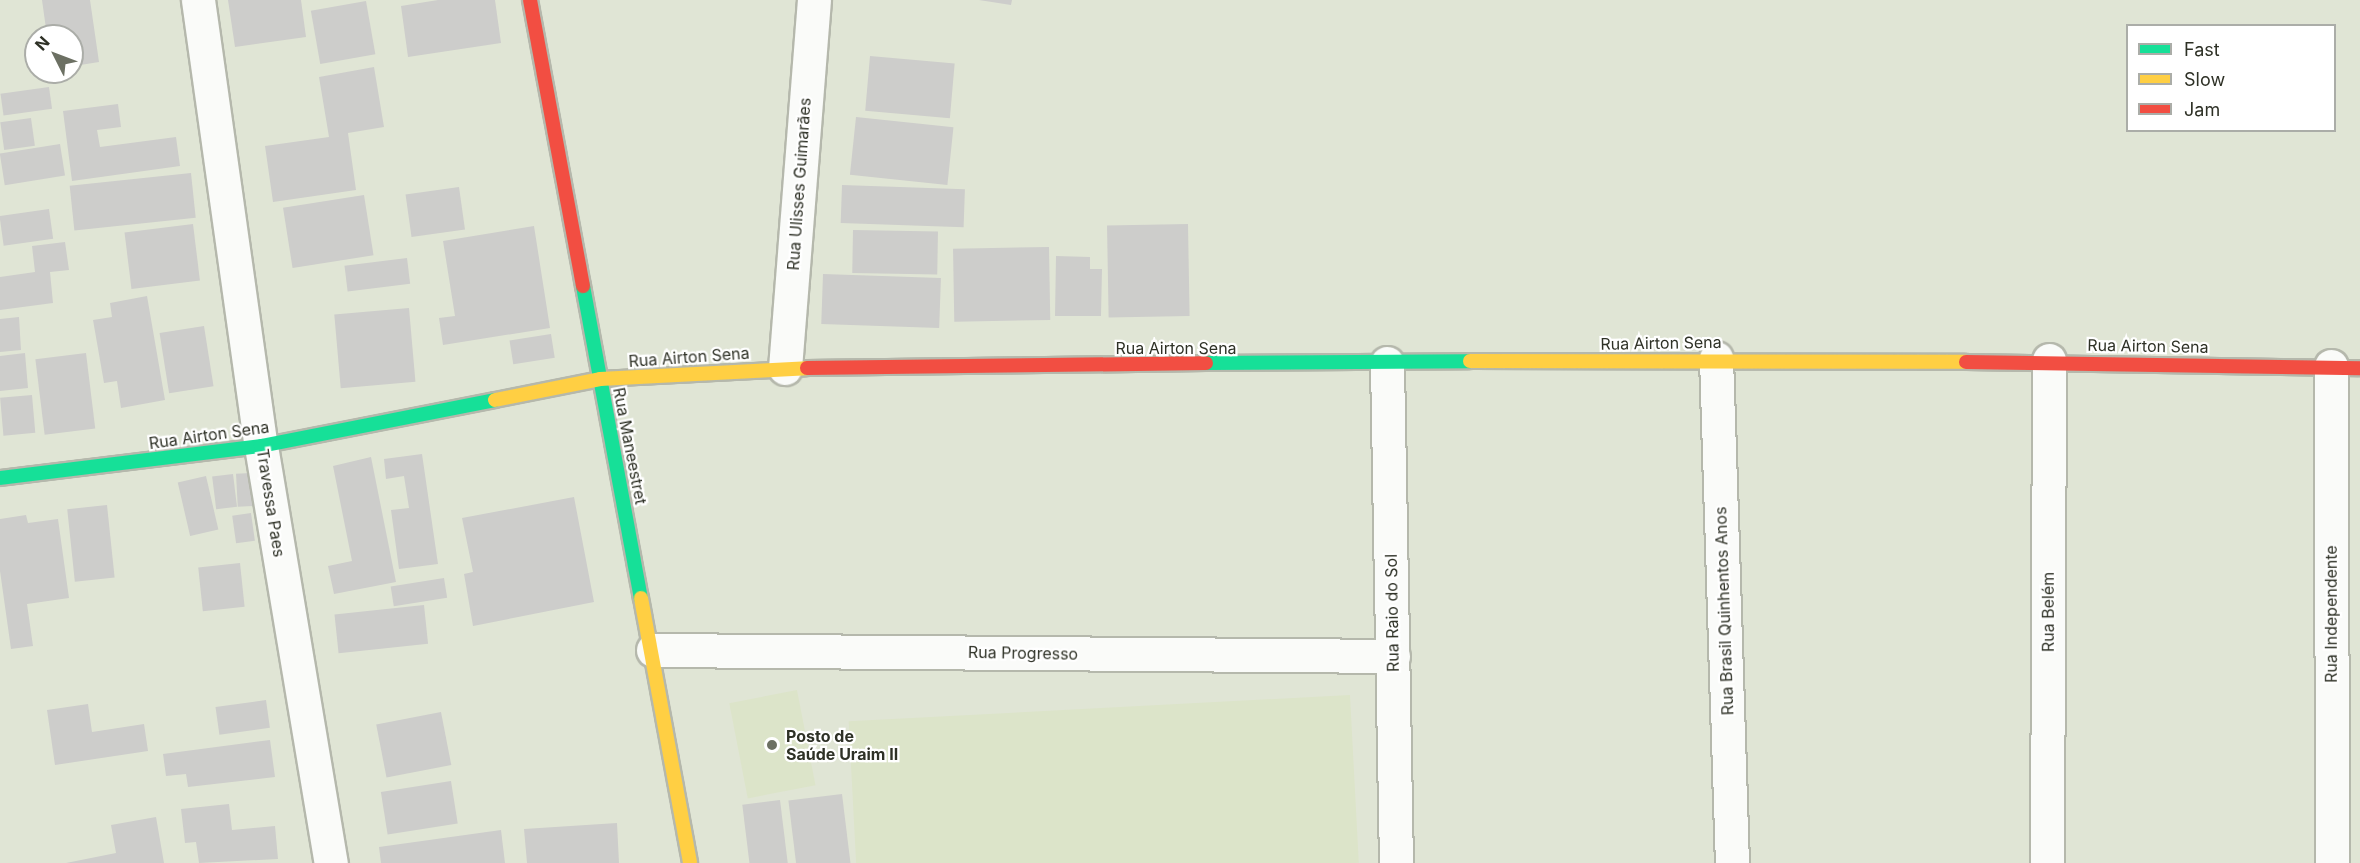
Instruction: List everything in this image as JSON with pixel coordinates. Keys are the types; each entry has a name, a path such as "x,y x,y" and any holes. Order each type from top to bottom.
{"street":[{"name":"Travessa Paes","path":"198,0 261,446 331,863"},
{"name":"Rua Maneestret","path":"530,0 653,650 690,863"},
{"name":"Rua Ulisses Guimarães","path":"785,368 814,0"},
{"name":"Rua Airton Sena","path":"0,478 261,446 600,379 785,368 1716,358 2049,360 2346,367"},
{"name":"Rua Brasil Quinhentos Anos","path":"1716,358 1732,863"},
{"name":"Rua Belém","path":"2047,863 2049,360"},
{"name":"Rua Raio do Sol","path":"1387,363 1396,863"},
{"name":"Rua Independente","path":"2332,863 2346,367"},
{"name":"Rua Progresso","path":"653,650 1393,656"}],"shaded area":[{"name":"Posto de Saúde Uraim II","path":"797,690 816,785 748,798 729,703"},
{"path":"1350,695 1359,863 856,863 849,721"}],"building":[{"path":"42,0 90,0 99,62 84,64 84,24 45,24"},
{"path":"228,0 301,0 306,37 235,47"},
{"path":"438,0 495,0 501,43 408,57 401,6"},
{"path":"979,0 1012,0 1011,5"},
{"path":"366,1 375,54 320,64 311,11"},
{"path":"870,56 955,63 950,118 865,111"},
{"path":"374,67 384,127 348,133 356,190 273,202 265,146 329,137 319,77"},
{"path":"49,87 52,109 4,116 0,94"},
{"path":"118,104 121,127 97,130 100,147 176,137 180,166 72,181 63,111"},
{"path":"856,117 953,127 947,185 850,175"},
{"path":"31,118 35,146 4,150 0,122"},
{"path":"60,144 65,176 5,185 0,154"},
{"path":"191,173 196,218 74,231 70,186"},
{"path":"842,185 965,189 964,227 841,223"},
{"path":"459,187 465,230 412,237 406,195"},
{"path":"364,195 374,255 293,268 283,208"},
{"path":"49,209 53,239 4,246 0,216"},
{"path":"193,224 200,281 131,289 125,232"},
{"path":"1188,224 1190,316 1109,317 1107,225"},
{"path":"534,226 550,328 443,345 439,318 455,316 443,241"},
{"path":"853,230 938,231 937,274 852,273"},
{"path":"65,242 69,270 50,272 53,303 0,310 0,277 35,272 32,246"},
{"path":"1049,247 1050,320 954,322 953,249"},
{"path":"1056,256 1090,257 1090,269 1102,269 1101,316 1055,316"},
{"path":"407,258 410,284 348,291 344,266"},
{"path":"823,274 941,278 939,328 821,324"},
{"path":"147,296 165,400 121,408 117,381 104,383 93,320 112,317 110,303"},
{"path":"409,308 415,382 341,388 334,315"},
{"path":"19,317 21,350 0,352 0,319"},
{"path":"204,326 214,386 169,393 160,333"},
{"path":"551,334 555,358 513,364 510,341"},
{"path":"25,353 28,388 0,391 0,356"},
{"path":"86,353 95,428 45,435 35,359"},
{"path":"32,395 35,433 3,436 0,398"},
{"path":"422,454 438,564 399,569 391,510 409,508 404,476 386,479 384,459"},
{"path":"371,457 396,582 334,594 328,566 352,561 333,466"},
{"path":"251,473 253,506 238,507 236,474"},
{"path":"233,474 237,507 216,509 212,477"},
{"path":"206,476 218,530 190,536 178,483"},
{"path":"574,497 594,602 473,626 464,574 473,572 462,518"},
{"path":"107,505 115,578 75,582 67,509"},
{"path":"251,513 255,541 236,543 232,516"},
{"path":"26,515 28,523 58,519 69,598 27,604 33,646 11,649 0,571 0,519"},
{"path":"240,563 245,607 203,611 198,567"},
{"path":"444,578 447,598 394,606 391,586"},
{"path":"424,605 428,644 339,653 334,614"},
{"path":"266,700 270,728 219,735 215,707"},
{"path":"88,704 92,732 144,724 148,751 55,765 47,710"},
{"path":"441,712 451,765 387,778 376,725"},
{"path":"270,740 275,777 188,787 186,774 166,776 163,754"},
{"path":"451,781 458,823 388,835 381,792"},
{"path":"842,794 850,863 796,863 788,801"},
{"path":"780,800 788,863 749,863 742,805"},
{"path":"229,804 232,830 275,826 278,859 199,863 196,842 185,843 181,809"},
{"path":"156,817 164,863 66,863 116,853 111,825"},
{"path":"617,823 619,863 527,863 524,829"},
{"path":"501,830 505,863 381,863 379,847"}],"traffic: fast":[{"path":"583,286 641,598"},
{"path":"1206,363 1470,361"},
{"path":"0,478 261,446 495,400"}],"traffic: slow":[{"path":"1470,361 1966,362"},
{"path":"495,400 600,379 807,368"},
{"path":"641,598 690,863"}],"traffic: jam":[{"path":"530,0 583,286"},
{"path":"1966,362 2360,368"},
{"path":"807,368 1206,363"}],"place":[{"name":"Posto de Saúde Uraim II","path":"772,745"}]}
